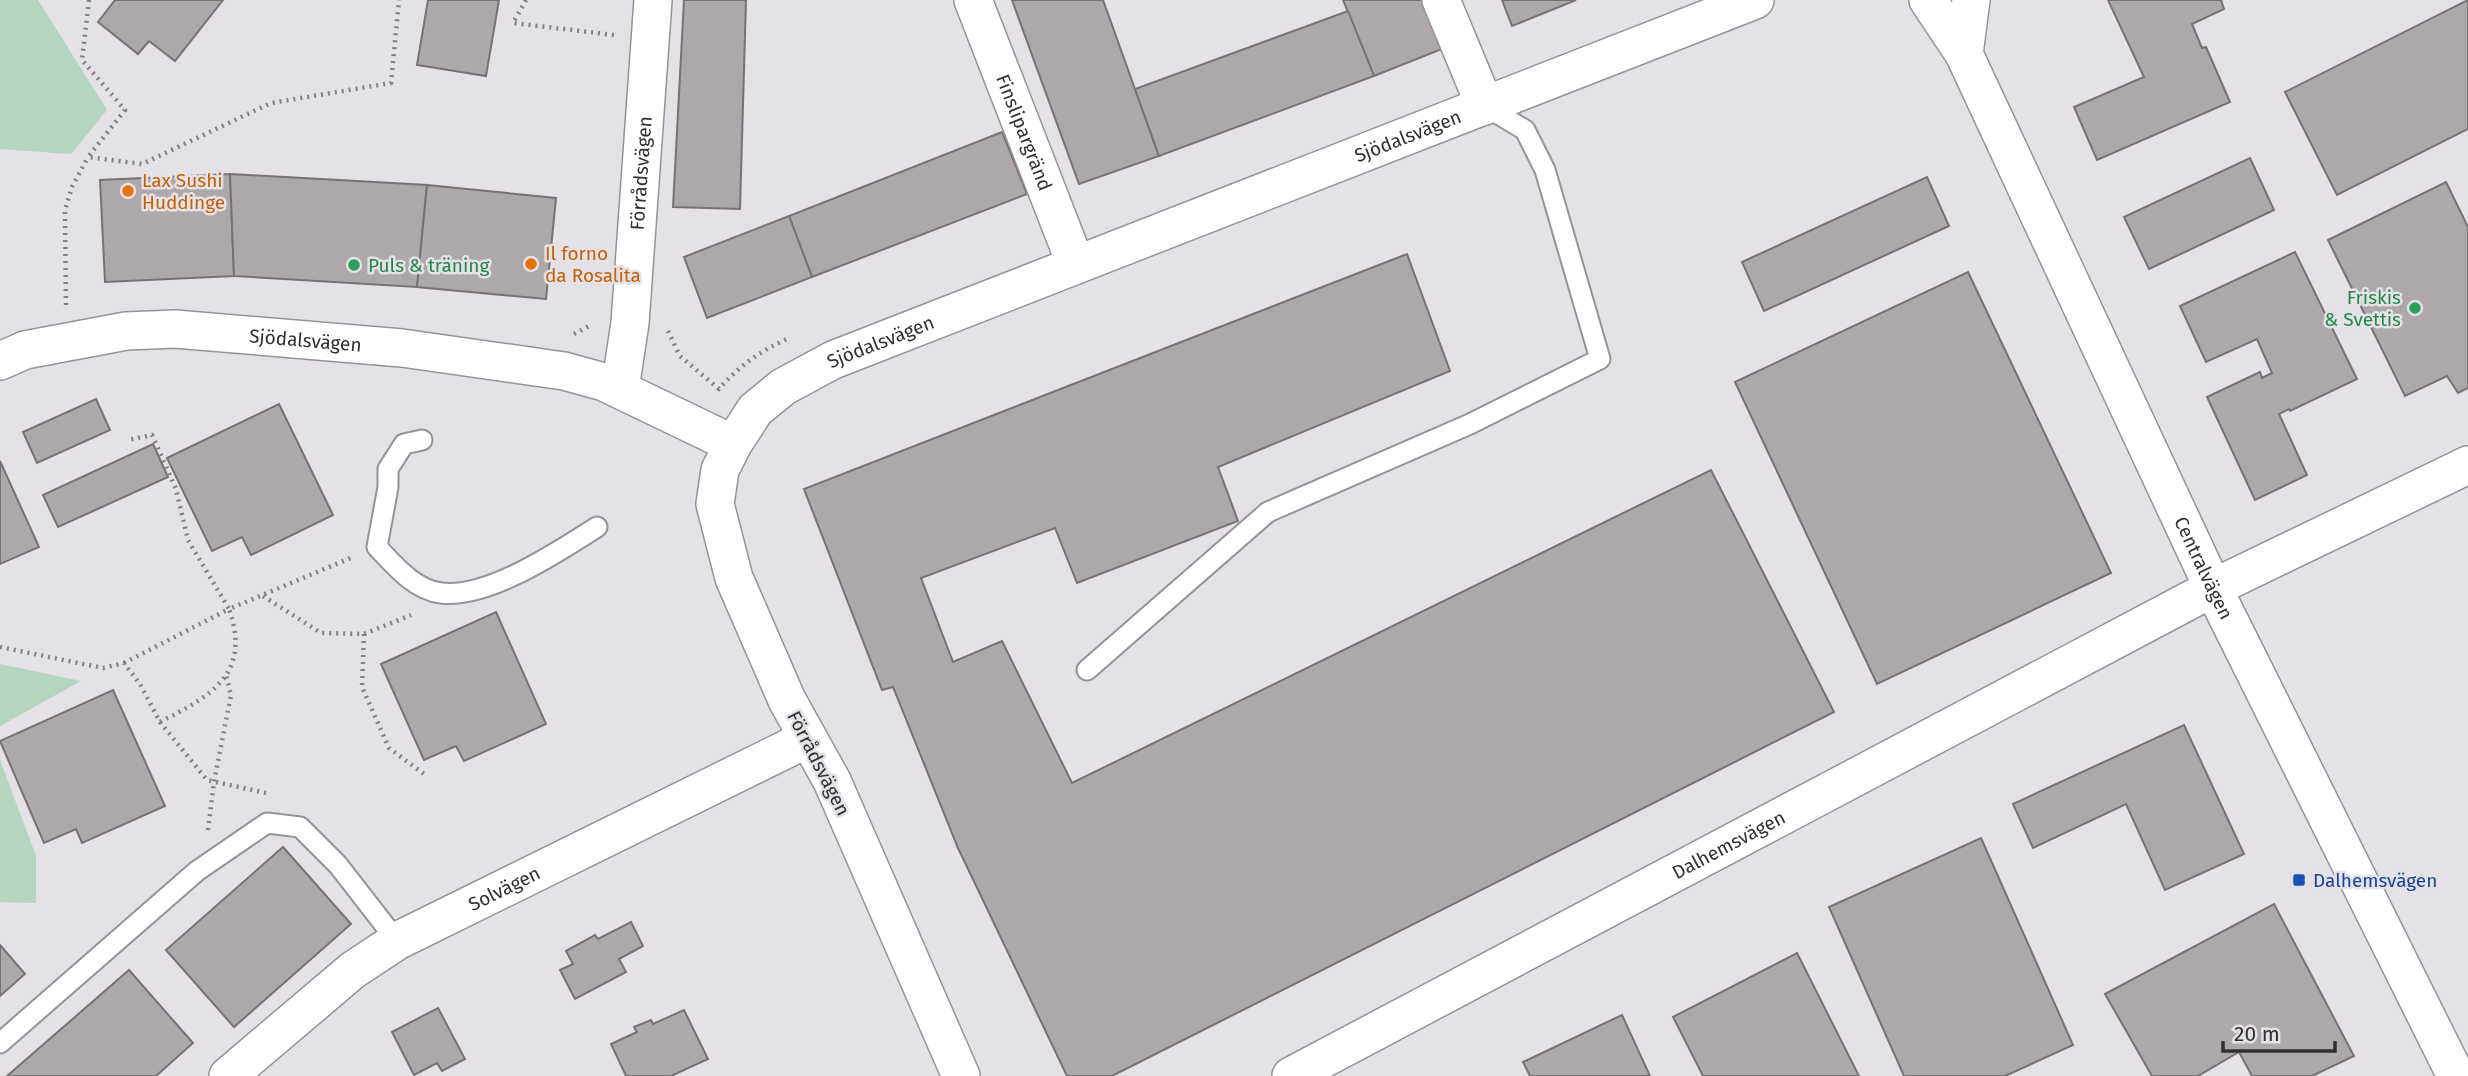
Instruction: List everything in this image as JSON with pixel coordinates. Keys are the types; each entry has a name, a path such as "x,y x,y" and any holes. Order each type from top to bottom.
{"street":[{"name":"Förrådsvägen","path":"621,389 630,323 653,0"},
{"name":"Finslipargränd","path":"973,0 1076,265"},
{"path":"1441,0 1485,106"},
{"name":"Sjödalsvägen","path":"0,361 25,350 126,331 175,329 402,348 564,370 621,389 733,444 755,410 773,394 833,359 1755,0"},
{"name":"Centralvägen","path":"1928,0 1964,54 2213,588 2456,1076"},
{"path":"1964,54 1970,0"},
{"name":"Förrådsvägen","path":"733,444 720,470 715,504 734,578 787,700 832,781 961,1076"},
{"name":"Dalhemsvägen","path":"1291,1076 2213,588 2468,466"},
{"name":"Solvägen","path":"228,1076 353,970 397,941 807,739"}],"lane":[{"path":"1087,670 1268,512 1470,424 1600,359 1545,170 1525,130 1485,106"},
{"path":"422,440 404,444 388,468 388,487 377,547 414,583 441,593 468,592 535,565 597,527"},
{"path":"0,1043 197,871 267,823 300,827 338,865 397,941"}],"path":[{"path":"66,314 65,209 72,187 88,157 125,110 82,60 89,0"},
{"path":"88,157 142,164 271,103 391,83 400,0"},
{"path":"526,0 513,23 650,40"},
{"path":"128,440 152,435 176,489 188,540 229,610 236,629 238,646 226,675 216,688 193,705 160,722"},
{"path":"0,647 103,668 124,663 229,610 377,547"},
{"path":"262,595 321,633 364,634 468,592"},
{"path":"364,634 362,687 390,748 424,774"},
{"path":"124,663 140,684 160,722 206,780 270,794"},
{"path":"208,829 231,695 226,675"}],"green space":[{"path":"0,0 38,0 107,110 71,154 0,149"},
{"path":"0,664 81,681 0,726"},
{"path":"0,760 36,856 36,903 0,902"}],"building":[{"path":"115,0 223,0 175,61 149,41 138,54 98,22"},
{"path":"428,0 499,0 486,76 417,65"},
{"path":"684,0 746,0 740,209 673,207"},
{"path":"1012,0 1103,0 1159,156 1079,184"},
{"path":"1343,0 1428,0 1447,47 1374,76"},
{"path":"1502,0 1576,0 1512,26"},
{"path":"2108,0 2221,0 2224,9 2192,24 2202,48 2206,47 2230,102 2097,160 2074,107 2144,77"},
{"path":"2468,0 2468,129 2337,195 2285,92"},
{"path":"1348,11 1374,76 1159,156 1135,89"},
{"path":"1002,132 1027,194 812,277 789,216"},
{"path":"2250,158 2274,210 2149,269 2124,217"},
{"path":"230,174 234,276 105,282 100,180"},
{"path":"230,174 427,185 417,287 234,276"},
{"path":"1927,177 1949,226 1764,311 1742,262"},
{"name":"Friskis & Svettis","path":"2446,182 2468,227 2468,388 2458,393 2447,376 2405,396 2328,240"},
{"path":"427,185 556,198 546,299 417,287"},
{"path":"789,216 812,277 707,318 684,257"},
{"path":"2295,252 2357,379 2279,414 2307,475 2255,500 2207,397 2260,372 2262,378 2272,373 2257,339 2206,362 2180,306"},
{"path":"1407,254 1450,371 1218,467 1238,521 1077,583 1055,528 921,578 953,662 1002,641 1072,783 1711,470 1834,712 1112,1076 1067,1076 958,848 893,687 882,690 804,489"},
{"path":"1968,272 2111,573 1877,684 1735,382"},
{"path":"96,399 110,430 37,463 23,432"},
{"path":"279,404 333,515 251,555 242,537 212,551 167,458"},
{"path":"153,444 168,477 58,527 43,495"},
{"path":"0,461 39,547 0,564"},
{"path":"496,612 546,724 464,761 456,746 424,760 381,664"},
{"path":"113,690 165,806 82,843 76,829 44,843 0,741"},
{"path":"2184,725 2244,854 2165,890 2126,804 2033,848 2013,804"},
{"path":"1981,838 2073,1045 2005,1076 1904,1076 1829,907"},
{"path":"283,847 351,924 234,1027 166,950"},
{"path":"2274,904 2354,1056 2312,1076 2252,1076 2239,1052 2198,1076 2152,1076 2105,994"},
{"path":"631,922 643,946 619,959 626,972 575,999 560,970 573,964 566,951 595,935 598,939"},
{"path":"0,945 25,974 0,996"},
{"path":"1797,953 1859,1076 1703,1076 1673,1017"},
{"path":"129,970 193,1043 156,1076 7,1076"},
{"path":"438,1008 465,1059 442,1071 437,1063 414,1075 392,1032"},
{"path":"684,1010 708,1059 671,1076 626,1076 611,1044 637,1032 634,1027 651,1020 653,1024"},
{"path":"1622,1015 1650,1076 1530,1076 1523,1062"}],"place":[{"name":"Lax Sushi Huddinge","path":"128,191"},
{"name":"Il forno da Rosalita","path":"531,264"},
{"name":"Puls & träning","path":"354,265"},
{"name":"Friskis & Svettis","path":"2415,308"},
{"name":"Dalhemsvägen","path":"2299,880"}]}
